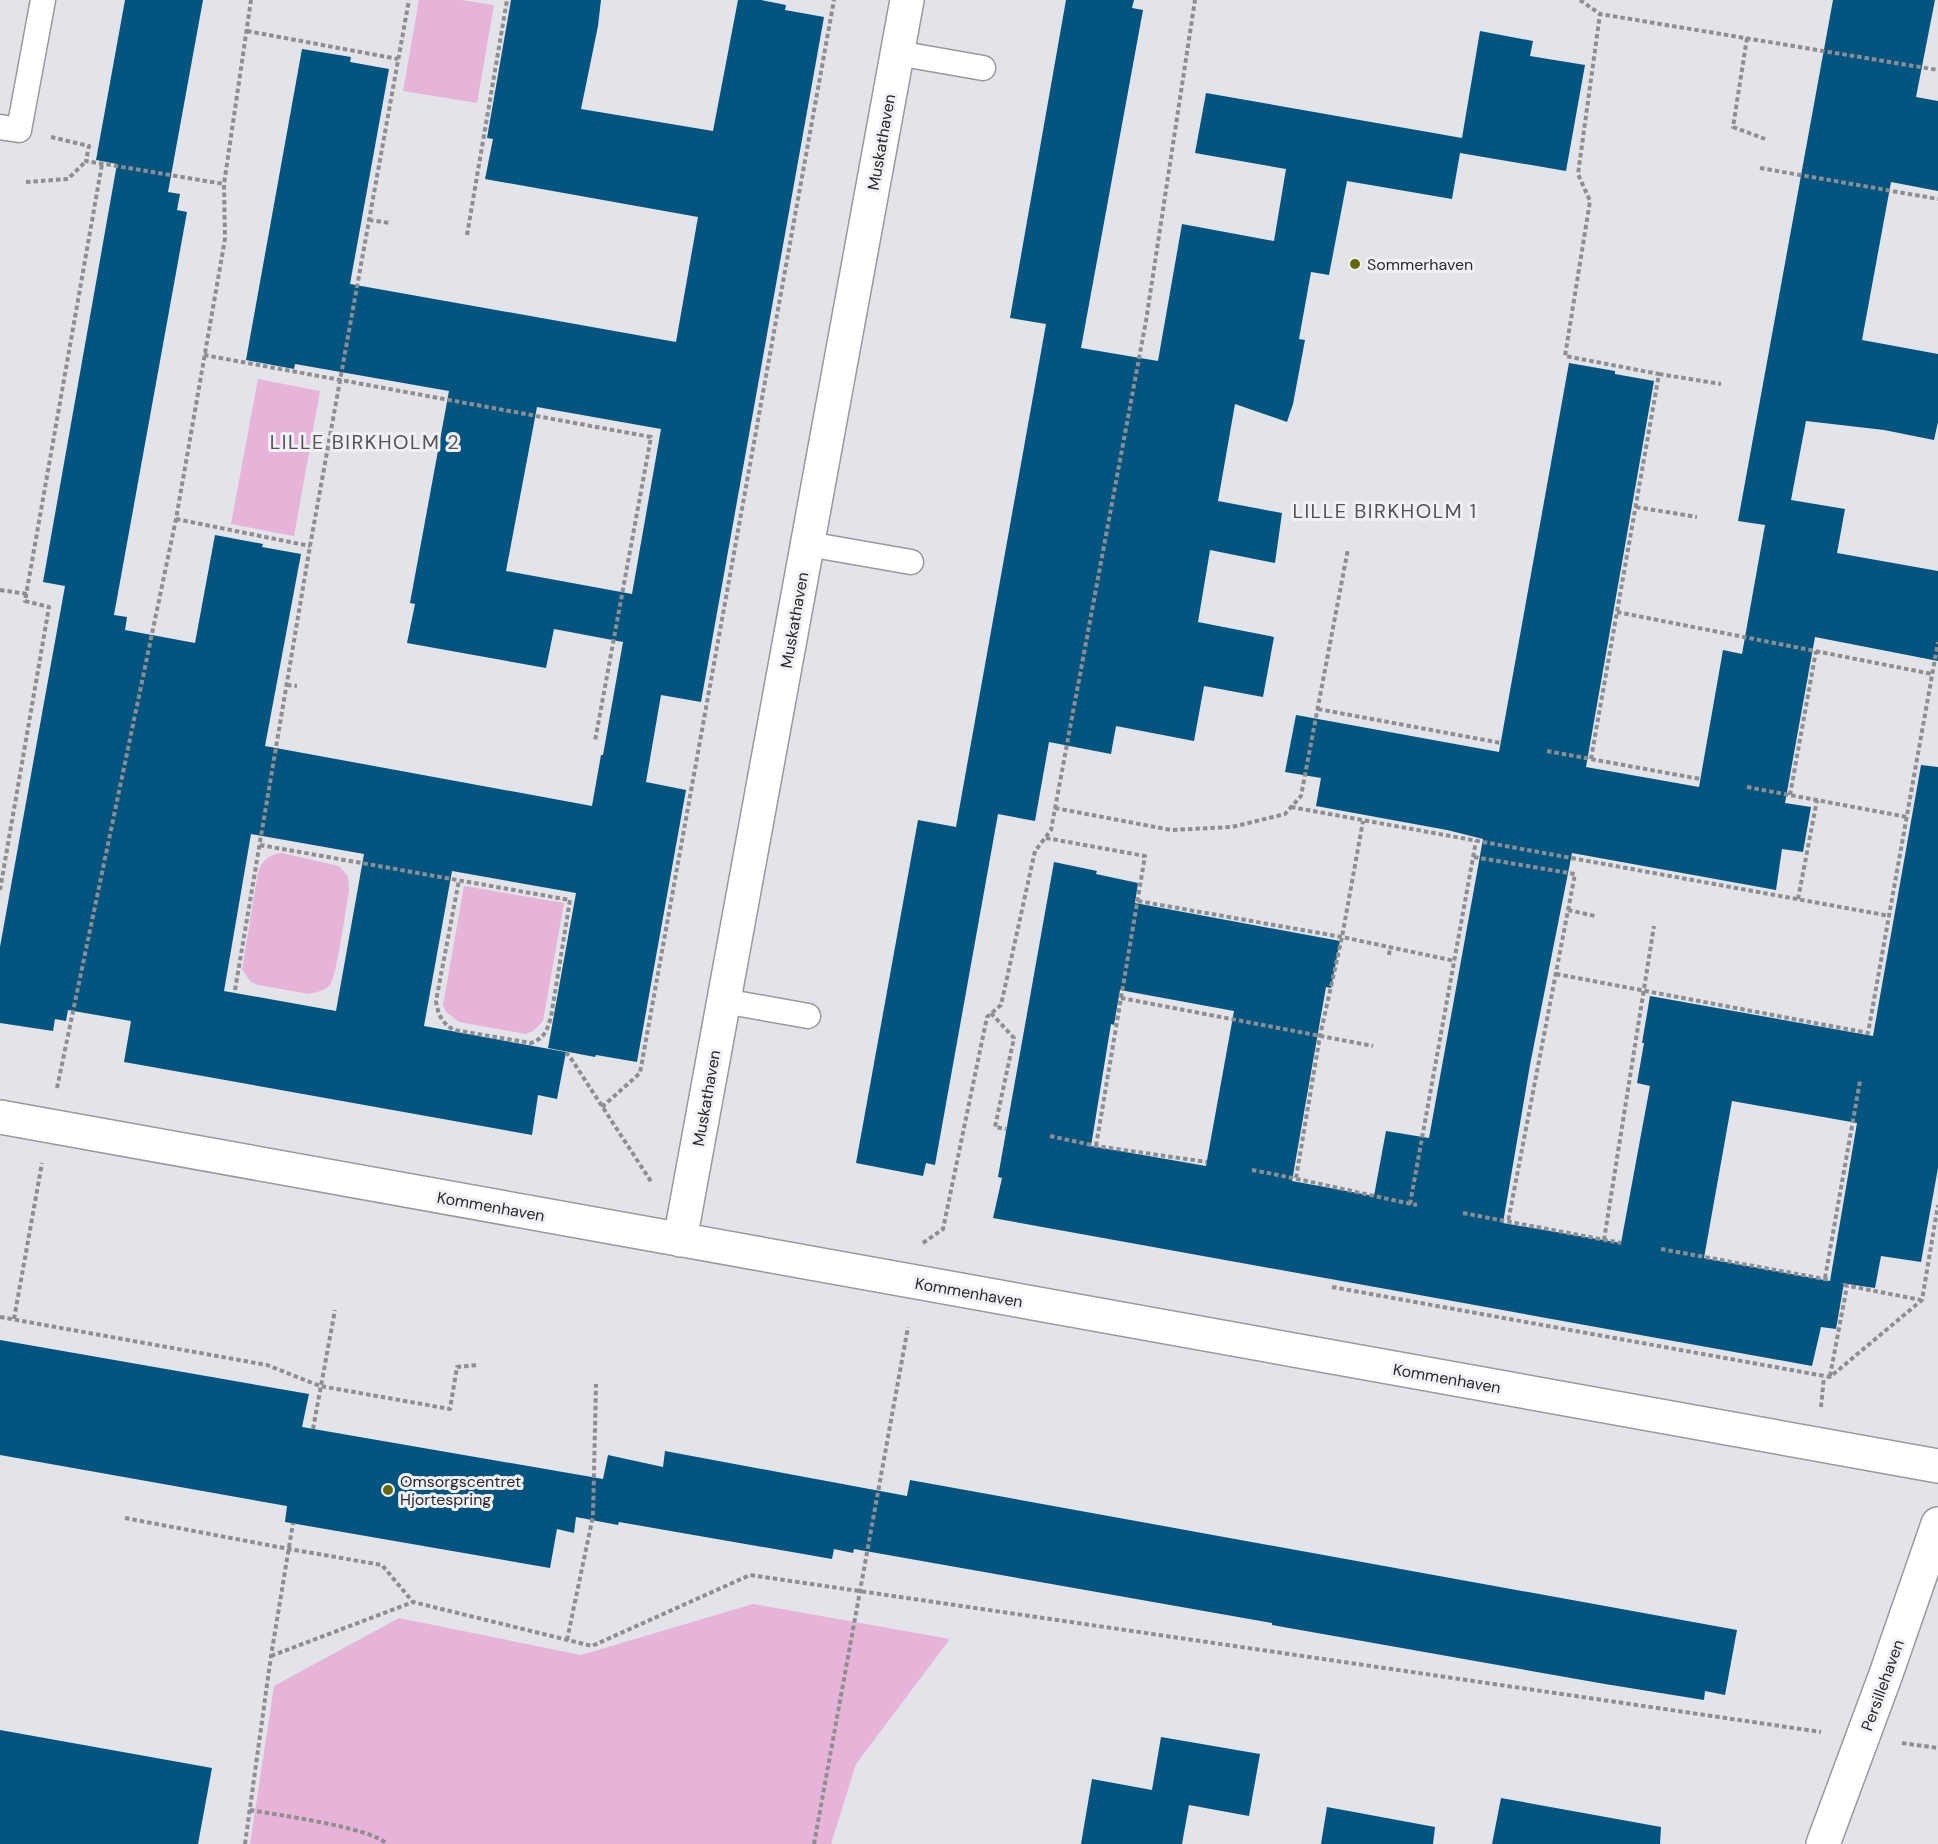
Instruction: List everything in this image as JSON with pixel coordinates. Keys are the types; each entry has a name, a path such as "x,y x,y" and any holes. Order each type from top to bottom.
{"street":[{"name":"Muskathaven","path":"680,1240 907,0"},
{"name":"Kommenhaven","path":"0,1117 1938,1466"},
{"name":"Persillehaven","path":"1823,1844 1938,1524"}],"lane":[{"path":"9,128 43,0"},
{"path":"897,53 983,68"},
{"path":"808,544 911,562"},
{"path":"724,1001 808,1016"}],"path":[{"path":"14,1319 49,1126 176,519 225,239 224,184 251,0"},
{"path":"235,990 310,546 409,0"},
{"path":"467,235 507,0"},
{"path":"602,1107 640,1073 834,0"},
{"path":"923,1243 943,1229 987,1017 1001,1005 1035,851 1051,830 1146,321 1195,0"},
{"path":"1580,0 1600,14 1938,70"},
{"path":"1600,14 1578,174 1590,201 1565,356 1721,384"},
{"path":"247,32 398,59"},
{"path":"1747,38 1733,127 1764,139"},
{"path":"9,128 89,146 86,161 68,179 26,182"},
{"path":"86,161 224,184"},
{"path":"0,890 49,607 25,601 102,164"},
{"path":"1760,168 1938,200"},
{"path":"369,220 390,223"},
{"path":"204,355 651,437 595,741"},
{"path":"1591,759 1659,374"},
{"path":"1636,507 1697,517"},
{"path":"176,519 310,546"},
{"path":"1055,808 1172,830 1232,827 1285,814 1301,796 1348,549"},
{"path":"0,590 27,594"},
{"path":"1617,612 1932,675"},
{"path":"1556,974 1868,1033 1938,642"},
{"path":"1790,795 1816,651"},
{"path":"287,685 297,686"},
{"path":"1318,709 1501,743"},
{"path":"1547,751 1700,779"},
{"path":"1747,787 1907,817"},
{"path":"1798,899 1817,800"},
{"path":"1291,807 1890,916"},
{"path":"1296,1178 1320,1036 1342,937 1363,821"},
{"path":"1046,838 1145,856 1096,1146"},
{"path":"1410,1204 1476,841"},
{"path":"260,844 570,900 550,1017 544,1035"},
{"path":"1474,857 1575,874 1508,1222"},
{"path":"459,880 436,1001 444,1024 454,1030 531,1042 544,1035 550,1036"},
{"path":"1138,901 1342,937 1455,961"},
{"path":"1568,910 1595,916"},
{"path":"1604,1240 1654,926"},
{"path":"1389,955 1390,947"},
{"path":"1121,998 1373,1046"},
{"path":"991,1013 1014,1038 995,1127 1006,1129"},
{"path":"566,1052 658,1192"},
{"path":"1661,1249 1828,1279 1860,1082"},
{"path":"1050,1136 1096,1146 1207,1162"},
{"path":"1252,1170 1417,1205"},
{"path":"1830,1377 1922,1300 1938,1205"},
{"path":"1463,1213 1621,1243"},
{"path":"1830,1377 1845,1285 1922,1300"},
{"path":"1332,1287 1830,1377"},
{"path":"313,1429 334,1310"},
{"path":"0,1317 267,1365 320,1386 450,1409 457,1366 478,1365"},
{"path":"814,1844 908,1327"},
{"path":"567,1640 592,1516 596,1384"},
{"path":"125,1518 382,1565 413,1602"},
{"path":"245,1844 271,1656 293,1523"},
{"path":"271,1656 413,1602 592,1646 750,1575 1821,1732"},
{"path":"1902,1743 1938,1748"},
{"path":"250,1810 340,1827 381,1838 387,1844"}],"shaded area":[{"path":"419,0 461,0 494,5 477,103 403,91"},
{"path":"258,379 320,391 294,536 231,524"},
{"path":"282,853 339,866 348,876 349,891 333,979 325,989 309,994 258,985 251,982 242,970 258,872 267,858"},
{"path":"464,886 564,903 543,1021 533,1031 526,1034 459,1022 446,1012 443,1005"},
{"path":"753,1604 950,1639 856,1764 831,1844 250,1844 274,1686 399,1618 581,1655"}],"building":[{"path":"125,0 203,0 168,192 180,194 177,210 187,212 114,615 127,617 125,630 195,643 215,535 301,554 265,746 592,806 623,642 554,629 546,668 407,643 415,604 410,603 449,391 295,364 294,369 246,360 302,49 351,57 350,62 389,69 350,284 676,342 698,217 485,179 493,139 487,138 511,0 601,0 581,109 713,131 738,0 761,0 786,5 785,10 824,17 701,702 661,695 646,782 686,790 637,1062 548,1048 576,893 452,871 424,1026 566,1052 557,1099 538,1095 532,1135 124,1062 131,1021 68,1010 66,1021 55,1019 53,1031 0,1023 0,947 65,586 43,582 117,164 96,160","holes":["537,407 661,429 632,594 506,571","251,834 364,854 336,1011 224,991"]},
{"path":"1066,0 1134,0 1132,8 1143,10 1081,348 1158,361 1182,224 1274,241 1286,169 1195,153 1206,93 1462,138 1480,31 1533,41 1530,56 1585,65 1566,171 1460,153 1452,199 1347,181 1329,275 1311,272 1299,339 1305,340 1293,404 1287,422 1235,404 1218,501 1282,513 1275,563 1210,550 1198,622 1274,637 1263,697 1204,686 1194,741 1116,726 1111,754 1049,742 1035,821 998,814 935,1165 926,1163 923,1176 856,1163 918,820 956,827 1046,324 1010,318"},
{"path":"1833,0 1935,0 1916,97 1938,101 1938,191 1891,182 1862,340 1938,354 1938,422 1934,440 1884,430 1806,421 1791,500 1845,509 1837,553 1938,571 1938,661 1815,637 1785,803 1811,807 1803,852 1782,849 1776,890 1572,853 1530,1065 1503,1223 1621,1243 1650,1086 1637,1083 1650,996 1873,1036 1921,765 1938,767 1938,1168 1921,1262 1881,1256 1875,1288 1844,1283 1836,1329 1821,1327 1812,1366 993,1218 1002,1178 998,1177 1054,862 1138,883 1135,903 1340,941 1331,988 1326,987 1292,1181 1374,1196 1386,1131 1429,1138 1483,839 1447,830 1316,806 1321,778 1285,772 1296,715 1499,752 1569,363 1615,371 1615,374 1654,381 1586,767 1699,787 1723,650 1742,654 1765,525 1738,521","holes":["1120,990 1234,1011 1206,1166 1091,1146 1111,1024 1114,1025","1732,1101 1857,1123 1830,1281 1704,1258"]},
{"path":"0,1340 309,1394 302,1427 603,1479 608,1455 663,1467 665,1451 907,1496 910,1480 1737,1630 1725,1695 1705,1691 1704,1700 1605,1684 854,1549 853,1553 834,1549 832,1559 619,1522 618,1525 576,1517 574,1533 557,1529 550,1568 285,1522 287,1506 0,1455"},
{"path":"0,1730 212,1768 198,1844 0,1844"},
{"path":"1161,1737 1260,1754 1249,1816 1189,1805 1182,1844 1081,1844 1092,1779 1152,1790"},
{"path":"1501,1798 1661,1827 1660,1844 1492,1844"},
{"path":"1327,1807 1435,1827 1433,1844 1321,1844"}],"place":[{"name":"Sommerhaven","path":"1355,264"},
{"name":"Omsorgscentret Hjortespring","path":"388,1490"}],"district":[{"name":"LILLE BIRKHOLM 2","path":"365,442"},
{"name":"LILLE BIRKHOLM 1","path":"1385,511"}]}
